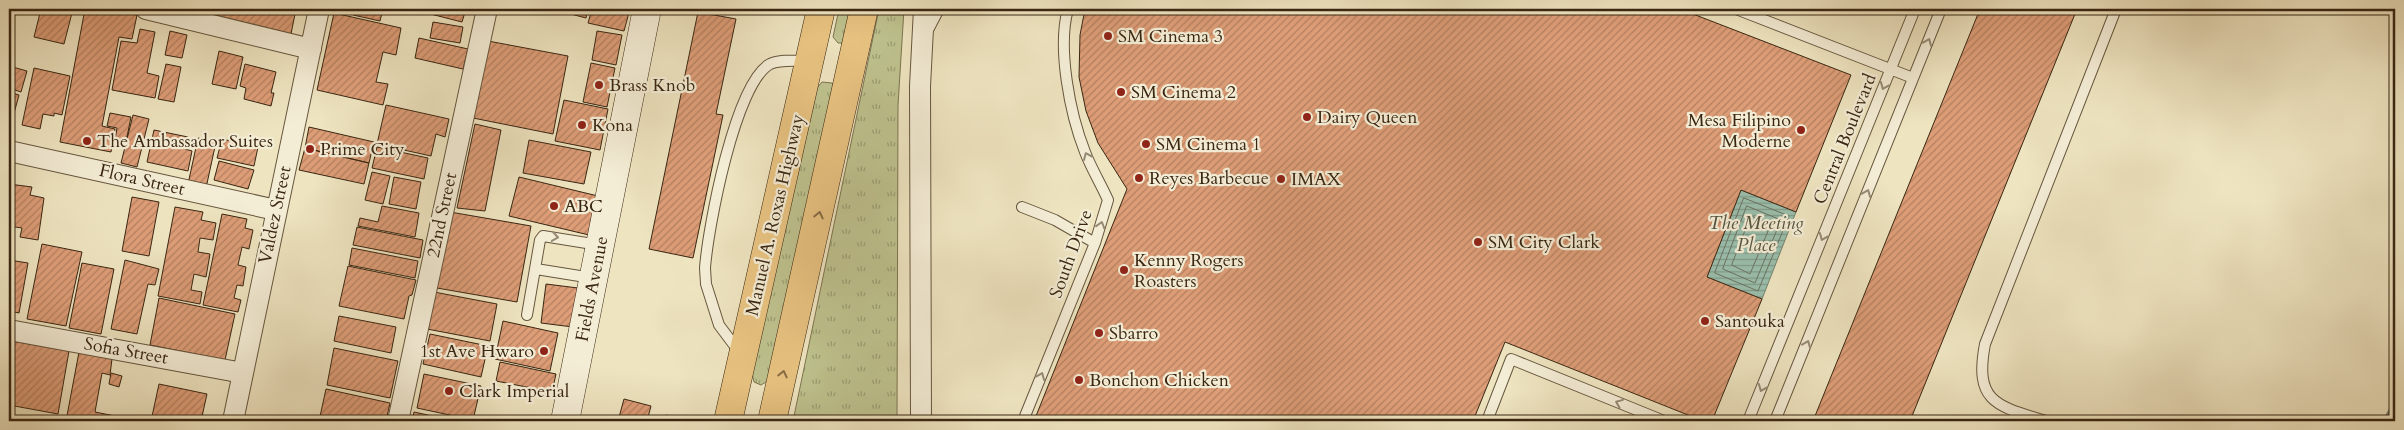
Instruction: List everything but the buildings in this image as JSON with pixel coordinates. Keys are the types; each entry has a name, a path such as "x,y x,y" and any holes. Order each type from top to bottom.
{"main road":[{"name":"Fields Avenue","path":"565,421 647,9"},
{"name":"Manuel A. Roxas Highway","path":"728,421 811,61 821,9"},
{"path":"830,9 822,50 826,59 831,62 843,62 848,58 857,43"},
{"path":"772,421 864,9"}],"street":[{"path":"146,9 311,49"},
{"name":"Valdez Street","path":"233,421 319,9"},
{"name":"22nd Street","path":"398,421 487,9"},
{"path":"921,421 922,45 924,9"},
{"name":"Flora Street","path":"9,150 276,210"},
{"name":"Sofia Street","path":"9,330 243,373"}],"lane":[{"path":"922,45 939,9"},
{"name":"South Drive","path":"1023,421 1095,243 1108,200 1085,152 1073,113 1066,62 1065,22 1068,9"},
{"path":"1736,9 1913,78"},
{"name":"Central Boulevard","path":"1748,421 1915,9"},
{"path":"1776,421 1941,9"},
{"path":"2046,421 2014,412 1996,402 1983,384 1980,368 1985,344 2116,9"},
{"path":"742,356 719,325 706,284 705,268 727,154 737,114 744,97 759,73 770,64 783,61 811,61"},
{"path":"1022,207 1055,220 1095,243"},
{"path":"527,315 540,240 543,236 600,245"},
{"path":"536,268 594,278"},
{"path":"1487,421 1511,359 1664,421"}],"green space":[{"path":"839,9 854,9 842,43 838,43 833,37"},
{"path":"879,9 904,9 898,105 897,421 793,421"},
{"path":"822,82 832,83 835,87 769,380 761,385 754,382 752,373 816,89"}],"water":[{"name":"The Meeting Place","path":"1741,190 1796,212 1762,299 1707,277"}],"waterway":[{"path":"2385,421 2395,403"}],"place":[{"name":"SM Cinema 3","path":"1108,36"},
{"name":"Brass Knob","path":"599,85"},
{"name":"SM Cinema 2","path":"1121,92"},
{"name":"Dairy Queen","path":"1307,117"},
{"name":"Kona","path":"582,125"},
{"name":"Mesa Filipino Moderne","path":"1801,130"},
{"name":"The Ambassador Suites","path":"87,141"},
{"name":"SM Cinema 1","path":"1146,144"},
{"name":"Prime City","path":"310,149"},
{"name":"Reyes Barbecue","path":"1139,178"},
{"name":"IMAX","path":"1281,179"},
{"name":"ABC","path":"554,206"},
{"name":"SM City Clark","path":"1478,242"},
{"name":"Kenny Rogers Roasters","path":"1124,270"},
{"name":"Santouka","path":"1705,321"},
{"name":"Sbarro","path":"1099,333"},
{"name":"1st Ave Hwaro","path":"544,351"},
{"name":"Bonchon Chicken","path":"1079,380"},
{"name":"Clark Imperial","path":"449,391"}]}
